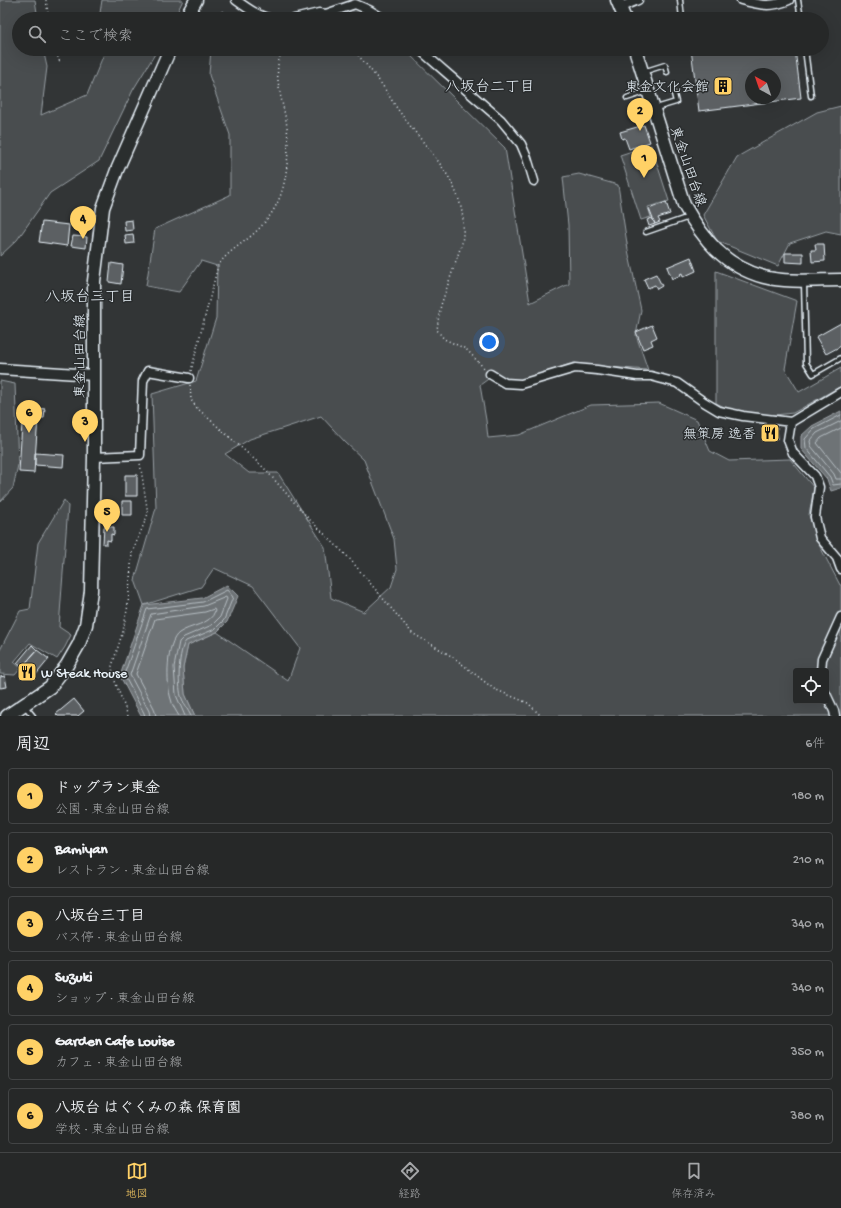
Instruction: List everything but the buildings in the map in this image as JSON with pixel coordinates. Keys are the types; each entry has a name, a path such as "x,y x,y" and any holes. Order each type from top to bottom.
{"main road":[{"path":"189,12 196,0"},
{"name":"東金山田台線","path":"7,716 50,686 68,665 79,644 86,625 91,591 94,457 94,281 103,208 117,170 167,56"},
{"name":"東金山田台線","path":"637,56 684,205 695,226 717,252 736,265 764,277 794,281 841,280"}],"street":[{"path":"236,0 254,12"},
{"path":"619,4 638,0"},
{"path":"741,0 760,5 778,5 788,0"},
{"path":"332,12 355,4 372,12"},
{"path":"427,56 501,120 521,144 534,181"},
{"path":"490,374 504,383 521,384 575,368 637,376 650,376 677,383 720,411 743,416 790,422 841,392"},
{"path":"0,369 93,375"},
{"path":"94,457 140,455 143,381 148,371 189,378"},
{"path":"790,422 788,440 793,453 815,476 819,487 815,517 820,538 837,558 841,570"},
{"path":"821,668 822,659 841,617"},
{"path":"829,700 835,716"}],"lane":[{"path":"680,0 681,12"},
{"path":"798,0 800,12"},
{"path":"806,56 811,96"},
{"path":"642,72 665,65 667,72"},
{"path":"627,98 648,91"},
{"path":"654,109 676,102 674,94"},
{"path":"646,232 690,216"},
{"path":"804,280 806,363 812,374 841,358"},
{"path":"24,705 33,716"}],"path":[{"path":"46,0 48,12"},
{"path":"58,56 60,63"},
{"path":"281,56 278,66 278,83 286,127 288,150 281,193 273,212 266,222 223,258 218,266 189,378 191,400 197,408 264,468 308,518 349,558 412,633 453,657 494,689 528,703 541,716"},
{"path":"359,56 380,82 402,115 434,154 454,186 462,215 464,233 462,244 438,314 437,330 444,339 466,349 490,374"},
{"path":"128,716 113,676 112,666 124,631 128,605 132,553 148,514 139,466 140,455"}],"shaded area":[{"path":"0,0 35,0 37,12 12,12 12,56 45,56 47,67 41,115 87,95 103,56 154,56 133,90 99,161 50,193 17,240 0,256"},
{"path":"102,0 183,0 177,12 100,12"},
{"path":"362,7 367,12 347,12"},
{"path":"210,56 411,56 505,148 530,303 569,284 568,225 563,177 579,174 618,185 628,250 641,310 636,335 648,370 570,364 522,380 508,379 495,374 480,385 488,438 519,435 591,405 659,403 697,420 710,451 729,461 790,459 814,488 809,515 817,541 841,585 841,716 195,716 185,694 183,668 188,645 217,632 288,681 300,648 253,586 214,568 201,587 144,605 135,580 156,508 152,394 196,381 216,318 217,266 201,261 179,292 146,286 155,229 230,195 230,135 209,75","holes":["321,416 364,460 394,539 397,569 391,587 364,612 331,598 325,547 278,473 249,473 225,454 250,439"]},
{"path":"841,106 841,234 826,231 790,243 778,266 717,241 703,215 737,157 817,112"},
{"path":"651,145 669,201 648,207 651,217 641,220 620,155"},
{"path":"716,271 797,301 785,369 799,392 841,368 841,386 793,413 748,418 716,403"},
{"path":"0,381 15,384 18,465 13,488 0,502"},
{"path":"64,500 68,506 59,627 71,635 57,659 30,643 14,662 21,668 15,675 0,674 0,650 20,611 30,609 38,543"}],"water":[{"path":"841,411 841,488 831,491 827,479 801,449 801,436 812,426"},
{"path":"227,585 238,596 227,622 217,632 188,645 183,668 185,694 195,716 141,716 120,676 144,605 202,598"}],"place":[{"name":"東金文化会館","path":"723,86"},
{"name":"Bamiyan","path":"640,131"},
{"name":"ドッグラン東金","path":"644,178"},
{"name":"Suzuki","path":"83,239"},
{"name":"八坂台 はぐくみの森 保育園","path":"29,433"},
{"name":"無策房 逸香","path":"770,433"},
{"name":"八坂台三丁目","path":"85,442"},
{"name":"Garden Cafe Louise","path":"107,532"},
{"name":"W Steak House","path":"27,672"}],"district":[{"name":"八坂台二丁目","path":"490,86"},
{"name":"八坂台三丁目","path":"90,296"}]}
